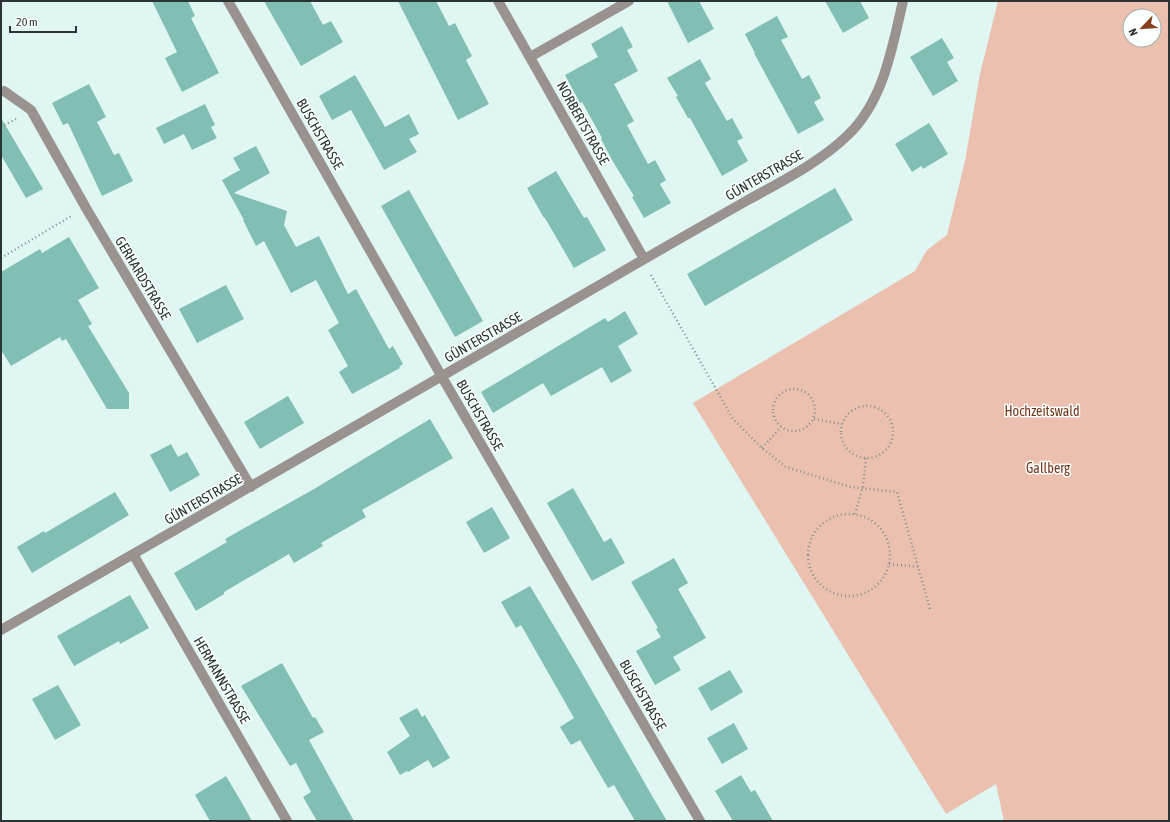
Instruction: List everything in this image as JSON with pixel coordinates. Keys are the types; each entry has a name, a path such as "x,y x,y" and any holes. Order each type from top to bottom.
{"street":[{"name":"BUSCHSTRASSE","path":"228,1 442,377 700,821"},
{"name":"NORBERTSTRASSE","path":"498,1 644,259"},
{"path":"530,57 629,1"},
{"name":"GÜNTERSTRASSE","path":"1,630 251,488 644,259 787,178 819,158 848,135 872,105 887,68 903,1"},
{"name":"GERHARDSTRASSE","path":"4,90 31,110 86,208 251,488"},
{"name":"HERMANNSTRASSE","path":"133,554 287,821"}],"path":[{"path":"1,258 86,208"},
{"path":"644,259 654,283 733,419 762,448 786,467 851,486 897,492 930,609"},
{"path":"791,389 798,389 810,395 816,408 814,419 807,427 794,431 781,427 773,414 773,408 778,395 791,389"},
{"path":"868,405 877,407 884,411 890,418 894,435 886,450 879,455 866,458 853,454 847,449 842,441 842,424 846,416 852,410 860,406 868,405"},
{"path":"814,419 842,424"},
{"path":"762,448 781,427"},
{"path":"855,514 863,487 866,458"},
{"path":"842,514 855,514 870,520 881,529 888,542 891,556 888,570 881,583 870,592 856,597 842,596 828,592 818,584 811,573 808,561 808,549 812,537 819,527 829,519 842,514"},
{"path":"889,564 919,567"}],"green space":[{"name":"Hochzeitswald","path":"998,1 1169,1 1169,821 1004,821 996,784 946,814 693,403 915,271 927,250 947,235 965,161 980,74"}],"building":[{"path":"152,1 188,1 195,16 191,18 219,73 182,92 165,58 177,52"},
{"path":"264,1 310,1 323,25 331,21 343,42 301,66"},
{"path":"398,1 436,1 449,26 455,23 472,56 466,60 489,104 458,120"},
{"path":"667,1 699,1 714,29 688,43"},
{"path":"825,1 860,1 869,18 843,33"},
{"path":"777,16 788,37 781,40 802,79 809,75 821,98 814,102 824,120 798,134 745,34"},
{"path":"622,26 633,47 627,50 638,71 614,84 634,121 627,125 648,164 655,160 666,180 660,184 671,203 644,218 632,197 634,196 612,160 601,139 602,138 582,102 580,103 565,75 598,57 591,44"},
{"path":"942,38 954,58 947,62 958,81 933,96 910,57"},
{"path":"700,59 711,79 705,83 727,121 732,118 743,138 737,141 748,161 722,176 690,118 688,118 676,97 678,96 667,78"},
{"path":"355,75 385,127 409,114 419,134 409,139 417,152 384,170 351,110 332,120 319,96"},
{"path":"89,84 106,117 97,122 114,155 119,153 133,181 102,196 68,123 63,125 52,103"},
{"path":"205,104 215,125 211,127 217,138 192,150 184,134 164,144 156,128"},
{"path":"1,118 43,189 26,198 1,155"},
{"path":"929,123 948,154 923,169 921,166 912,172 895,144"},
{"path":"256,146 270,173 234,193 287,211 284,225 296,247 319,236 348,294 356,289 389,349 393,346 403,364 399,367 400,368 352,394 339,372 348,366 328,330 339,323 316,280 291,293 264,241 256,246 244,220 222,180 240,170 233,158"},
{"path":"556,171 584,218 587,217 606,250 574,268 527,188"},
{"path":"835,188 853,220 705,306 687,274"},
{"path":"409,190 483,321 455,337 381,206"},
{"path":"69,237 99,288 78,300 92,324 88,326 129,393 129,409 107,409 66,339 62,341 60,337 11,366 1,350 1,272 40,249 42,253"},
{"path":"226,285 244,319 197,343 179,309"},
{"path":"625,311 638,334 618,346 632,371 611,383 602,367 551,396 543,383 493,413 481,392 605,318 608,322"},
{"path":"288,396 304,423 260,449 244,422"},
{"path":"430,419 453,458 362,510 366,517 321,543 323,546 294,563 289,554 224,592 224,594 196,611 174,573 227,542 225,539 314,489"},
{"path":"171,444 178,457 187,452 200,475 170,492 150,455"},
{"path":"573,488 604,542 611,538 625,563 592,581 547,503"},
{"path":"115,492 129,515 32,573 17,547 44,531 45,533"},
{"path":"492,507 510,538 484,553 466,522"},
{"path":"674,558 688,583 678,589 706,638 673,657 681,670 655,685 636,651 661,637 656,629 658,628 631,582"},
{"path":"530,586 667,821 635,821 614,785 608,788 580,740 571,745 560,727 574,718 521,625 516,628 501,602"},
{"path":"130,595 149,628 120,644 119,641 74,666 57,636"},
{"path":"282,663 313,718 315,717 324,732 309,740 354,821 317,821 303,797 311,792 296,763 290,766 241,686"},
{"path":"730,670 743,692 711,711 698,688"},
{"path":"58,685 81,725 55,740 32,699"},
{"path":"417,708 422,717 425,715 450,758 433,768 428,760 400,775 387,752 410,736 399,718"},
{"path":"734,723 748,749 722,764 707,738"},
{"path":"741,775 751,792 755,790 773,821 733,821 715,791"},
{"path":"226,776 252,821 210,821 195,795"}],"park label":[{"name":"Gallberg","path":"1048,468"}]}
